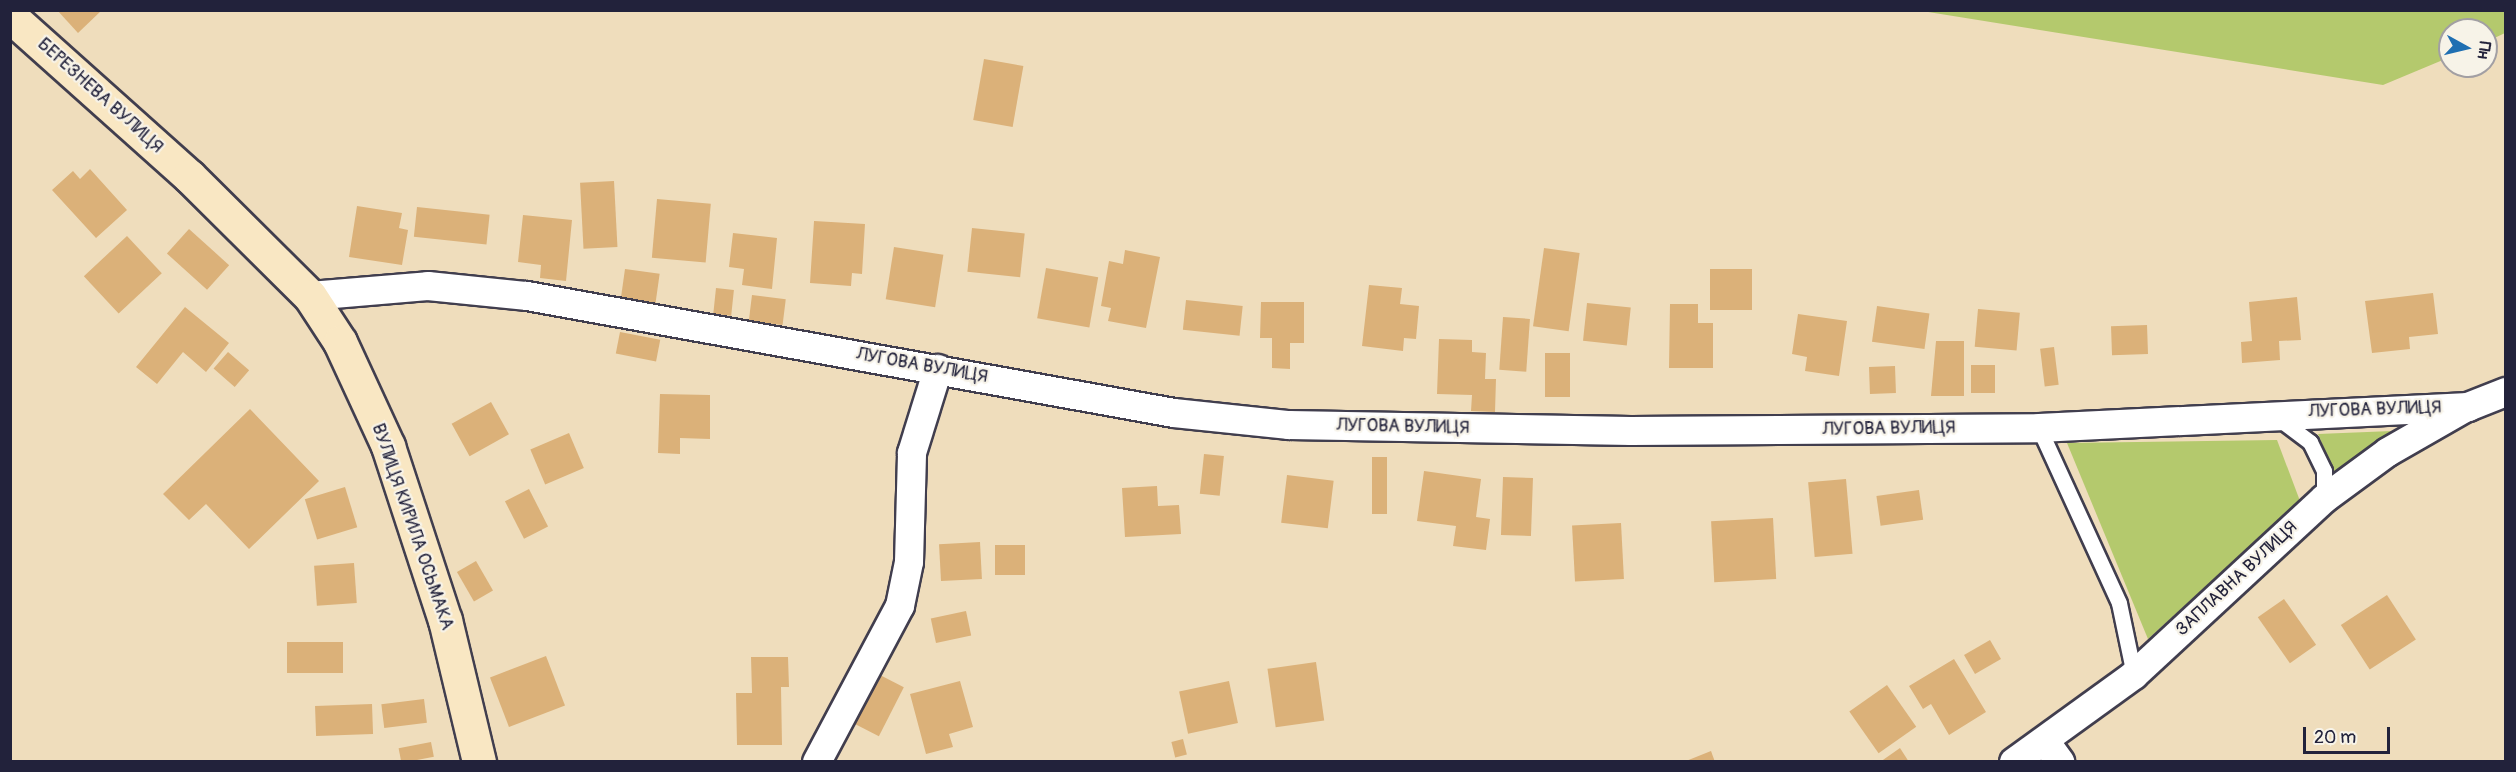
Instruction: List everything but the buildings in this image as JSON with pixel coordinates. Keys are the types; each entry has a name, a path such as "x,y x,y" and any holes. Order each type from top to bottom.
{"street":[{"name":"БЕРЕЗНЕВА ВУЛИЦЯ","path":"10,16 189,176"},
{"name":"ВУЛИЦЯ КИРИЛА ОСЬМАКА","path":"189,176 310,296 340,342 388,446 445,620 479,762"},
{"name":"ЛУГОВА ВУЛИЦЯ","path":"310,296 428,286 527,296 1174,413 1288,424 1631,431 2040,428 2273,414 2468,407 2505,392"},
{"path":"817,762 900,606 909,562 912,453 938,369"},
{"name":"ЗАПЛАВНА ВУЛИЦЯ","path":"2014,762 2053,751 2324,499 2388,452 2468,407"}],"lane":[{"path":"2273,414 2310,442 2324,471 2324,499"},
{"path":"2040,428 2119,603 2133,675"}],"green space":[{"path":"2505,10 2505,33 2498,36 2498,18 2438,18 2438,62 2383,85 1922,11"},
{"path":"2392,431 2334,472 2318,434"},
{"path":"2277,440 2300,501 2148,639 2067,443"}]}
